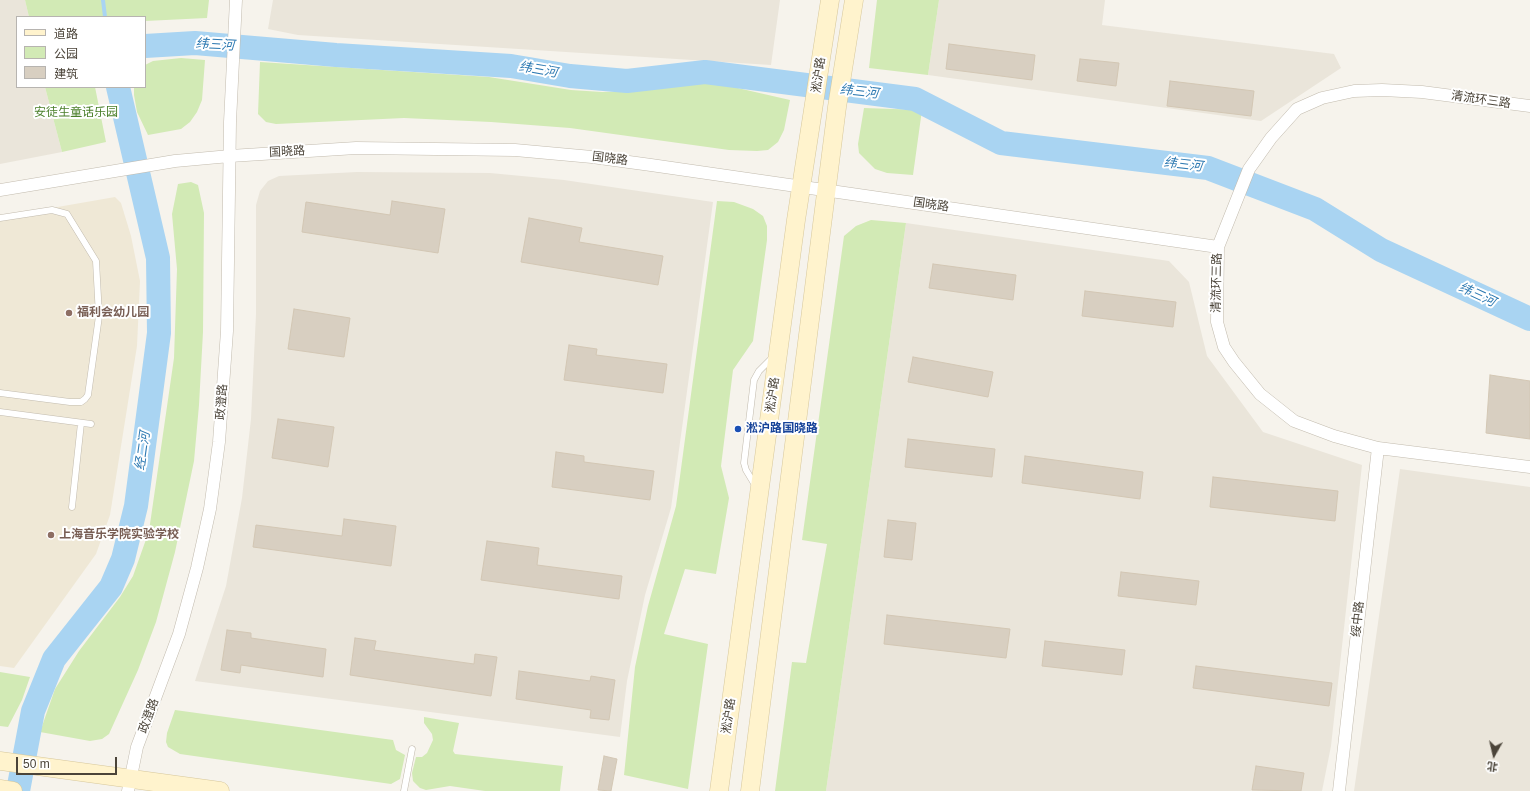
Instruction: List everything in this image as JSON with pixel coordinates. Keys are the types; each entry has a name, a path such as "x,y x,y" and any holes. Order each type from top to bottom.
{"main road":[{"name":"淞沪路","path":"719,791 759,492 830,0"},
{"name":"淞沪路","path":"750,791 826,189 843,66 854,0"},
{"path":"0,762 58,769 129,784 220,791"},
{"path":"0,789 13,791"}],"street":[{"name":"政澄路","path":"129,784 138,747 179,634 197,568 210,509 220,442 227,331 231,65 236,0"},
{"name":"清流环三路","path":"1530,106 1422,92 1354,91 1322,98 1297,109 1271,138 1249,170 1218,247 1217,322 1224,347 1234,362 1260,394 1294,421 1334,436 1378,448 1530,467"},
{"name":"国晓路","path":"0,190 175,161 230,156 356,148 515,150 592,157 826,189 1218,247"},
{"name":"绥中路","path":"1339,791 1378,448"}],"lane":[{"path":"0,218 52,210 67,214 96,260 99,316 88,395 85,399 81,402 70,402 0,393"},
{"path":"0,412 92,424"},
{"path":"72,507 81,423"},
{"path":"404,791 412,749"}],"shaded area":[{"path":"0,0 25,0 29,16 16,16 16,88 45,88 62,152 0,164"},
{"path":"273,0 780,0 771,65 298,35 268,29"},
{"path":"939,0 1105,0 1102,25 1334,54 1341,68 1261,121 928,75"},
{"path":"357,172 490,173 564,180 713,202 671,508 645,595 627,681 620,737 195,681 226,586 242,498 251,419 256,314 256,205 260,191 268,181 279,176"},
{"path":"115,197 121,203 131,236 140,281 137,346 110,515 96,554 14,668 0,666 0,217"},
{"path":"906,223 1169,261 1189,282 1207,356 1263,432 1362,465 1331,746 1322,791 826,791"},
{"path":"1400,469 1530,487 1530,791 1354,791"}],"green space":[{"path":"25,0 209,0 207,18 146,21 146,16 29,16"},
{"path":"877,0 939,0 928,75 869,68"},
{"path":"181,58 205,60 202,100 197,112 190,122 181,129 148,135 137,112 134,88 146,88 146,64 153,61"},
{"path":"260,62 489,77 571,90 602,92 638,91 707,81 790,100 784,130 778,142 768,150 757,151 729,150 570,128 491,122 404,118 276,124 266,122 258,114"},
{"name":"安徒生童话乐园","path":"45,88 95,88 106,142 62,152"},
{"path":"864,108 922,110 913,175 887,173 875,169 859,153 858,144"},
{"path":"191,182 198,185 204,213 203,332 199,405 194,461 175,552 156,622 138,670 109,734 102,739 90,741 40,732 55,689 79,651 120,597 133,576 149,531 174,358 177,269 172,214 178,184"},
{"path":"717,201 734,202 753,209 763,216 767,226 767,240 753,341 733,370 721,466 729,498 716,574 685,569 664,634 708,644 688,789 624,775 635,667 648,606 676,506"},
{"path":"871,220 906,223 826,791 775,791 792,662 806,663 827,544 802,540 844,236 856,226"},
{"path":"0,672 30,677 22,700 8,727 0,726"},
{"path":"175,710 393,740 396,750 405,755 400,779 391,784 180,754 168,747 166,742 167,733"},
{"path":"424,717 459,723 453,751 455,754 563,766 560,791 485,791 450,786 426,790 420,788 413,781 412,773 416,757 422,757 427,753 433,740 432,734 424,723"}],"building":[{"path":"949,44 1035,55 1032,80 946,69"},
{"path":"1080,59 1119,63 1116,86 1077,81"},
{"path":"1170,81 1254,91 1251,116 1167,106"},
{"path":"392,201 445,209 438,253 302,232 306,202 390,215"},
{"path":"529,218 582,228 579,242 663,256 658,285 521,262"},
{"path":"933,264 1016,275 1013,300 929,288"},
{"path":"1085,291 1176,302 1173,327 1082,316"},
{"path":"294,309 350,318 344,357 288,349"},
{"path":"569,345 597,349 596,355 667,364 663,393 564,380"},
{"path":"913,357 993,372 988,397 908,382"},
{"path":"1490,375 1530,381 1530,439 1486,433"},
{"path":"278,419 334,427 328,467 272,458"},
{"path":"908,439 995,449 992,477 905,467"},
{"path":"556,452 584,456 584,462 654,471 650,500 552,487"},
{"path":"1025,456 1143,472 1140,499 1022,483"},
{"path":"1213,477 1338,491 1335,521 1210,507"},
{"path":"344,519 396,526 391,566 253,547 256,525 342,536"},
{"path":"888,520 916,523 912,560 884,557"},
{"path":"487,541 539,548 537,565 622,576 619,599 481,580"},
{"path":"1121,572 1199,581 1196,605 1118,596"},
{"path":"887,615 1010,629 1006,658 884,644"},
{"path":"227,630 251,633 251,638 326,649 323,677 241,665 240,673 221,670"},
{"path":"355,638 376,641 374,650 474,664 475,654 497,657 491,696 350,675"},
{"path":"1045,641 1125,650 1122,675 1042,666"},
{"path":"1196,666 1332,683 1329,706 1193,688"},
{"path":"519,671 590,681 591,676 615,680 609,720 590,718 591,710 516,699"},
{"path":"604,756 617,759 611,791 598,790"},
{"path":"1256,766 1304,773 1301,791 1252,790"}],"waterway":[{"name":"纬三河","path":"103,0 105,16"},
{"name":"纬三河","path":"146,46 195,43 336,55 511,66 570,76 627,81 705,72 915,99 1001,143 1208,168 1315,209 1381,250 1530,319"},
{"name":"经二河","path":"18,791 33,711 54,659 111,587 123,559 136,506 159,333 158,258 118,88"}],"place":[{"name":"福利会幼儿园","path":"69,313"},
{"name":"淞沪路国晓路","path":"738,429"},
{"name":"上海音乐学院实验学校","path":"51,535"}]}
